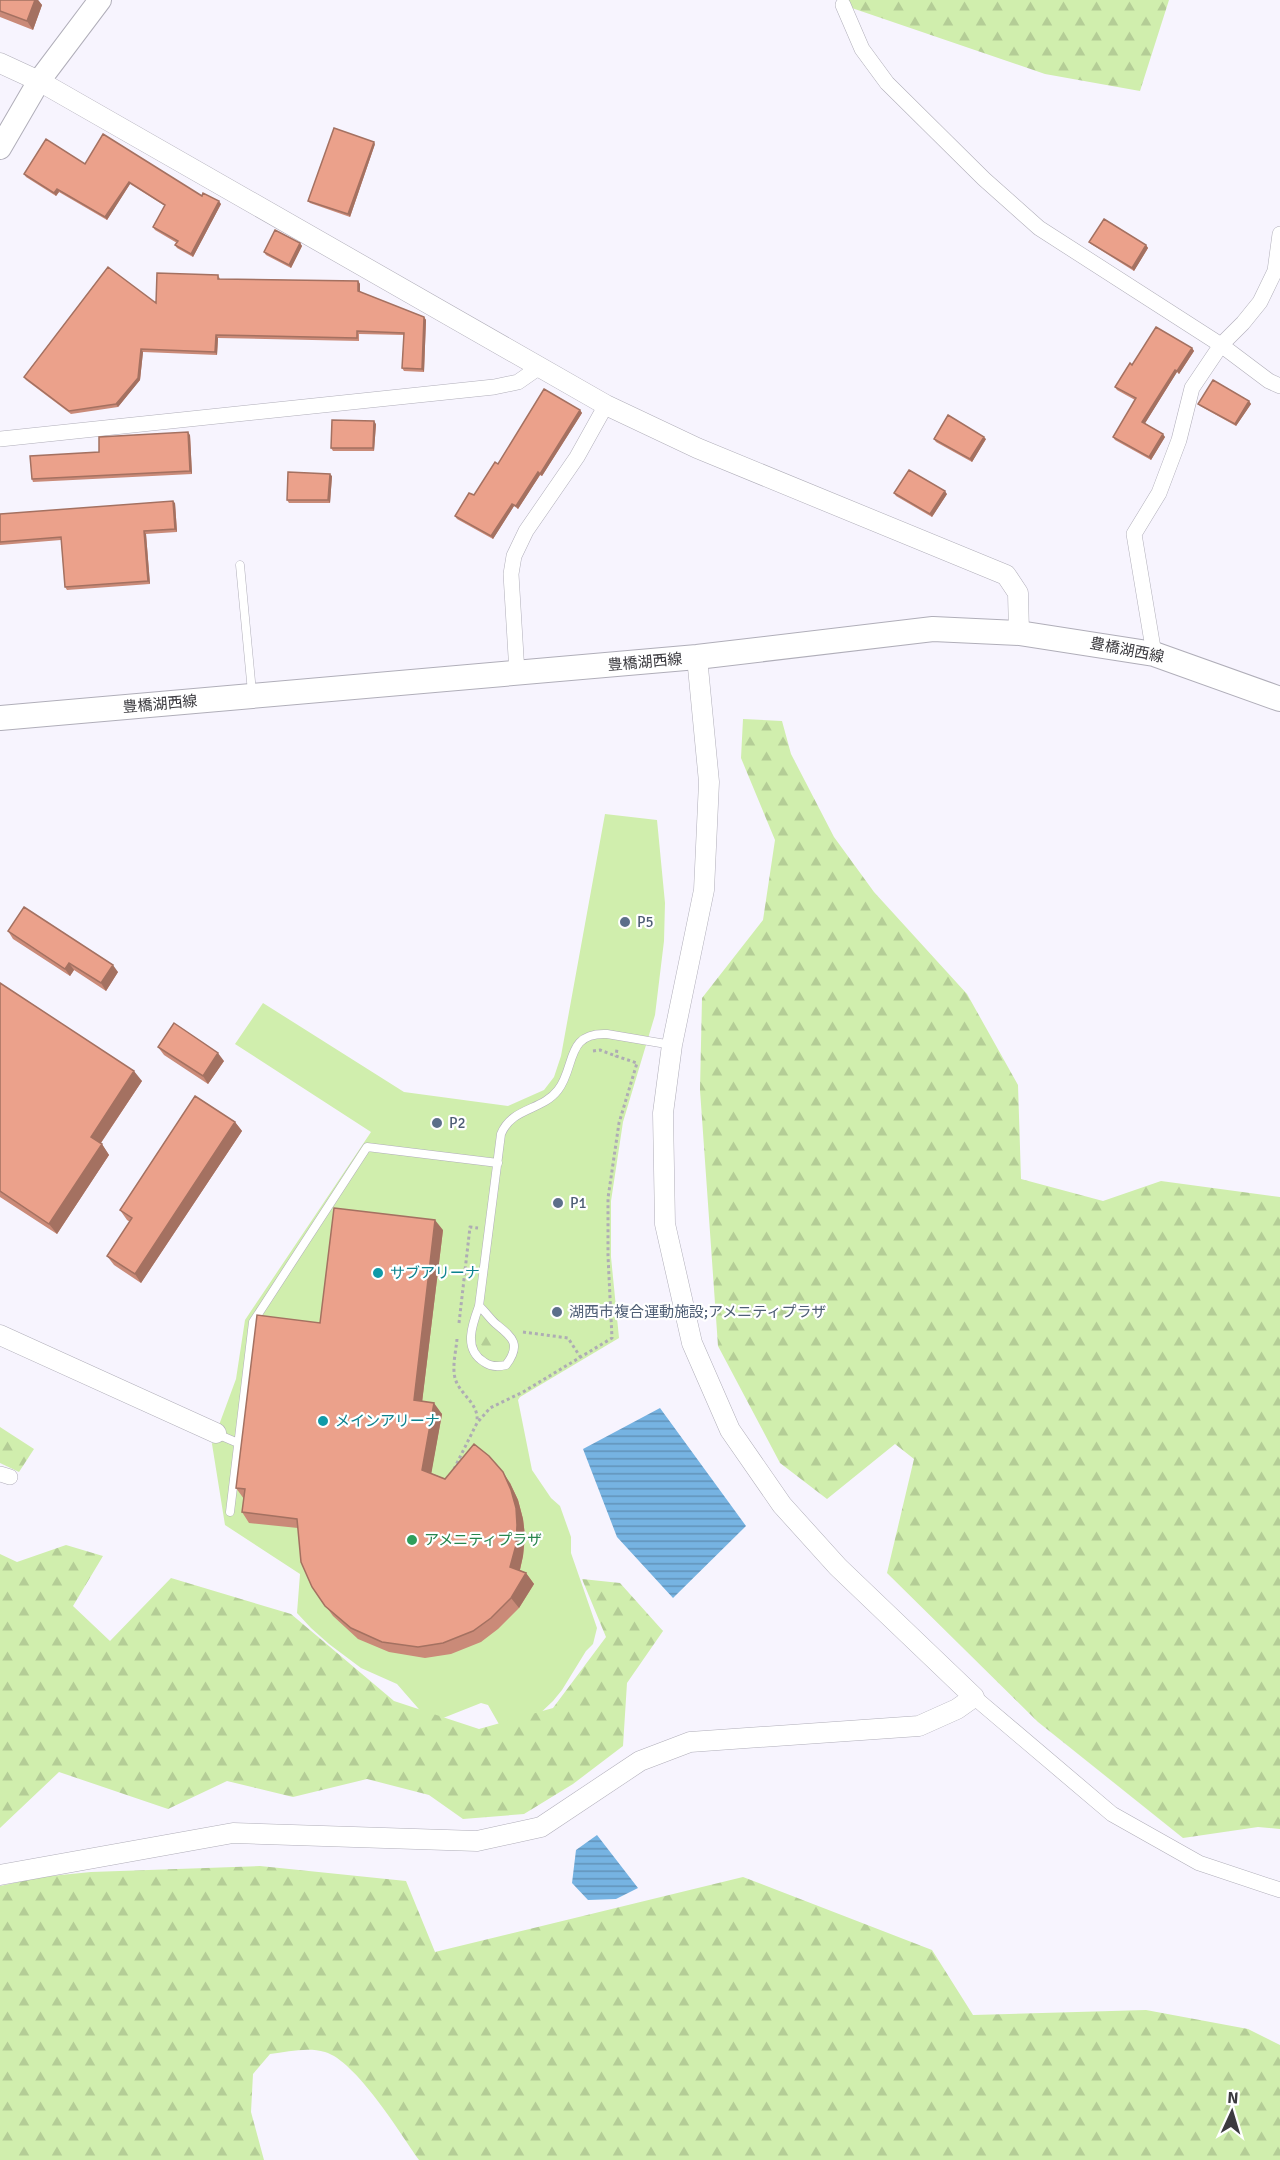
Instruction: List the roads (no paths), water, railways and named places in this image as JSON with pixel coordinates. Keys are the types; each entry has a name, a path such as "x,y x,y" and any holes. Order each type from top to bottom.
{"main road":[{"path":"0,148 39,81 100,0"},
{"name":"豊橋湖西線","path":"0,718 697,657 933,629 1019,633 1154,654 1193,666 1280,699"}],"street":[{"path":"843,5 862,49 887,82 984,179 1039,228 1221,345 1269,381 1280,386"},
{"path":"0,63 39,81 606,405 697,448 1006,575 1018,593 1019,633"},
{"path":"1154,654 1134,534 1159,493 1179,440 1192,388 1221,345 1244,323 1260,302 1275,272 1280,234"},
{"path":"0,440 494,387 518,382 538,368"},
{"path":"517,673 511,574 514,556 526,531 577,457 606,405"},
{"path":"697,657 709,782 704,890 672,1045 663,1113 665,1224 692,1343 730,1430 782,1505 838,1567 974,1697 1112,1814 1198,1863 1280,1890"},
{"path":"0,1335 216,1433"},
{"path":"0,1875 233,1833 477,1840 541,1827 640,1761 690,1742 919,1726 957,1709 974,1697"}],"lane":[{"path":"240,565 252,696"},
{"path":"479,1306 496,1324 511,1335 514,1341 513,1355 506,1365 494,1367 482,1361 472,1352 472,1332 479,1306 501,1134 504,1126 518,1113 540,1105 551,1098 564,1082 576,1045 594,1034 618,1035 672,1045"},
{"path":"230,1512 253,1322 367,1147 498,1163"},
{"path":"216,1433 238,1443"}],"water":[{"path":"660,1408 746,1526 673,1598 617,1537 583,1449"},
{"path":"597,1835 638,1888 616,1899 588,1900 572,1883 576,1850"}],"place":[{"name":"P5","path":"625,922"},
{"name":"P2","path":"437,1123"},
{"name":"P1","path":"558,1203"},
{"name":"サブアリーナ","path":"378,1273"},
{"name":"湖西市複合運動施設;アメニティプラザ","path":"557,1312"},
{"name":"メインアリーナ","path":"323,1421"},
{"name":"アメニティプラザ","path":"412,1540"}]}
